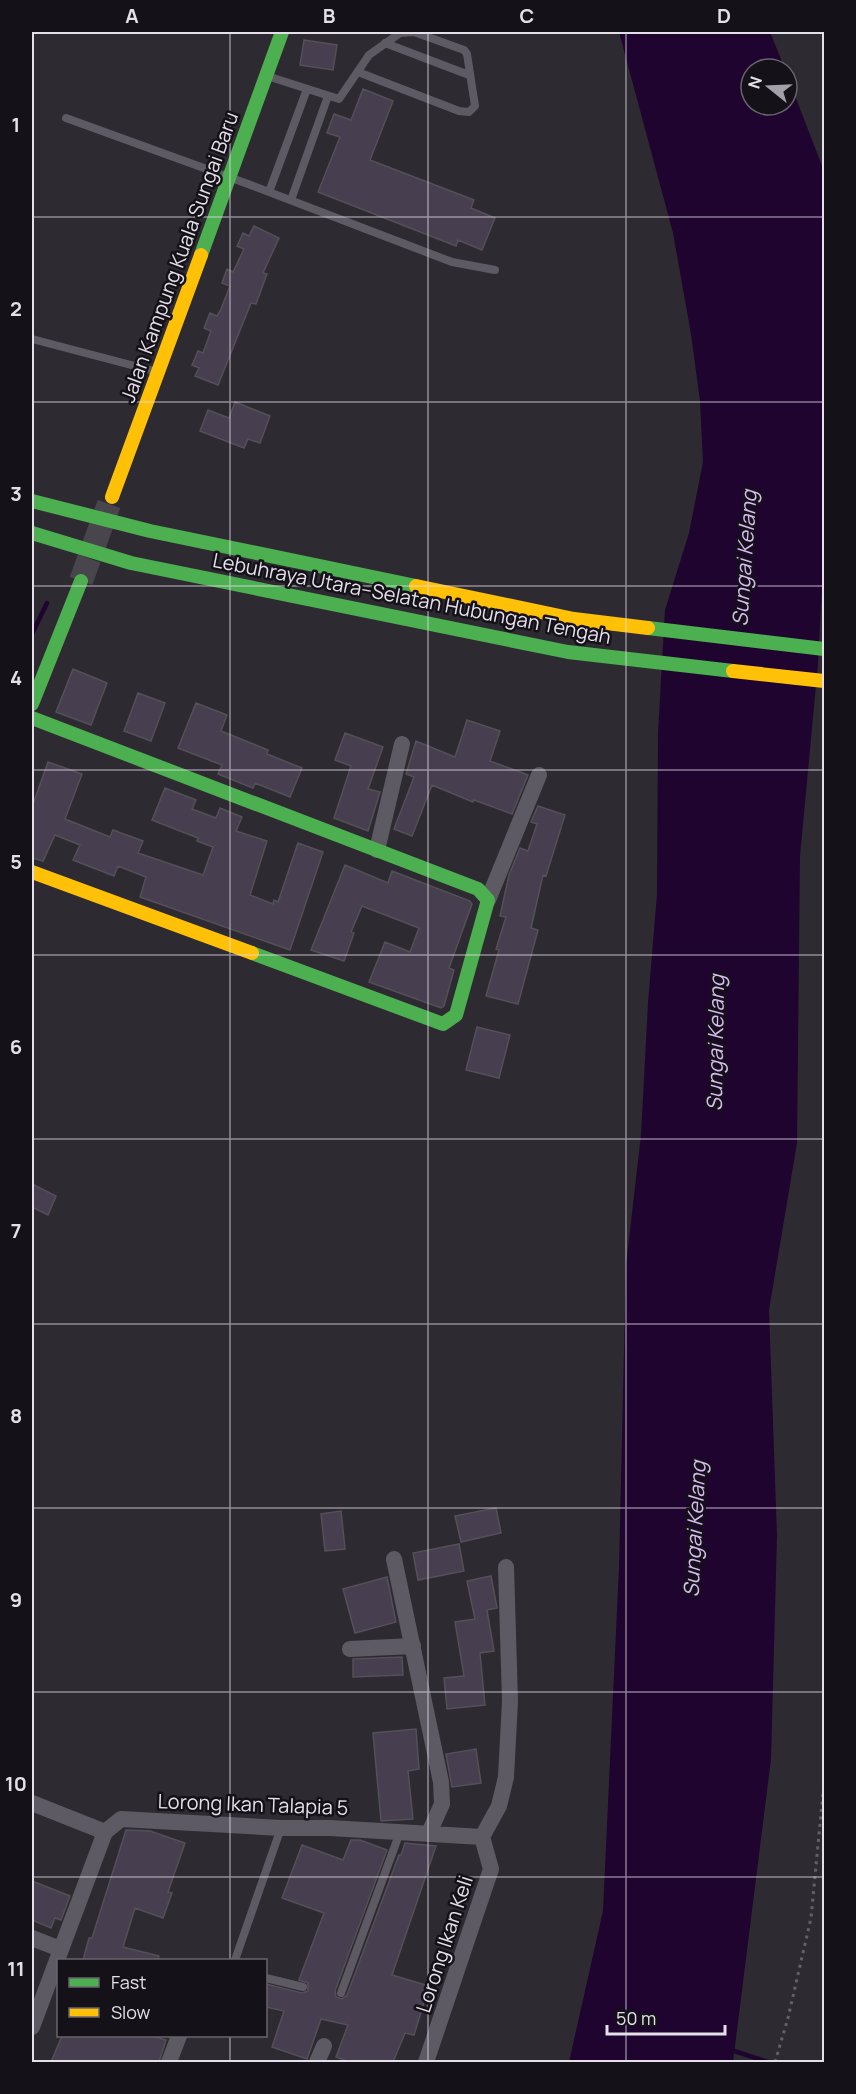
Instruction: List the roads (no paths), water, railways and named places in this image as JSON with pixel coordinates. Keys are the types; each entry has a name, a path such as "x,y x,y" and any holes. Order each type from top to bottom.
{"main road":[{"name":"Jalan Kampung Kuala Sungai Baru","path":"112,496 282,32"},
{"name":"Lebuhraya Utara–Selatan Hubungan Tengah","path":"32,501 150,531 574,619 825,649"},
{"name":"Lebuhraya Utara–Selatan Hubungan Tengah","path":"32,533 132,562 568,652 825,681"},
{"path":"32,704 40,675 81,581"},
{"path":"32,718 478,889 488,900 456,1015 443,1024 32,872"}],"street":[{"path":"377,850 402,744"},
{"path":"488,900 539,775"},
{"path":"394,1559 441,1782 442,1804 429,1833"},
{"path":"482,1837 500,1806 506,1778 510,1701 506,1567"},
{"path":"350,1649 413,1646"},
{"path":"32,1803 105,1832 32,2027"},
{"name":"Lorong Ikan Talapia 5","path":"105,1832 121,1819 482,1837"},
{"name":"Lorong Ikan Keli","path":"426,2062 490,1869 482,1837"},
{"path":"32,1938 60,1950"},
{"path":"169,2062 179,2037"},
{"path":"317,2062 324,2046"}],"lane":[{"path":"267,76 339,99 369,55 400,33 414,32 464,50 475,106 469,112 459,111 358,72"},
{"path":"385,43 469,75"},
{"path":"269,192 307,88"},
{"path":"291,200 328,96"},
{"path":"66,118 291,200 452,262 495,270"},
{"path":"32,339 158,372"},
{"path":"235,1959 281,1828"},
{"path":"341,1994 400,1832"},
{"path":"267,1978 303,1987"}],"water":[{"name":"Sungai Kelang","path":"619,32 770,32 780,57 739,57 739,117 799,117 799,106 824,171 824,545 818,664 800,856 797,1143 769,1310 777,1536 771,1759 733,2062 569,2062 603,1911 619,1567 626,1265 641,1135 657,894 658,733 665,610 689,533 703,462 700,401 673,233"}],"waterway":[{"path":"32,634 47,603"},
{"path":"731,2050 768,2062"}],"tunnel":[{"path":"81,581 109,504"}]}
